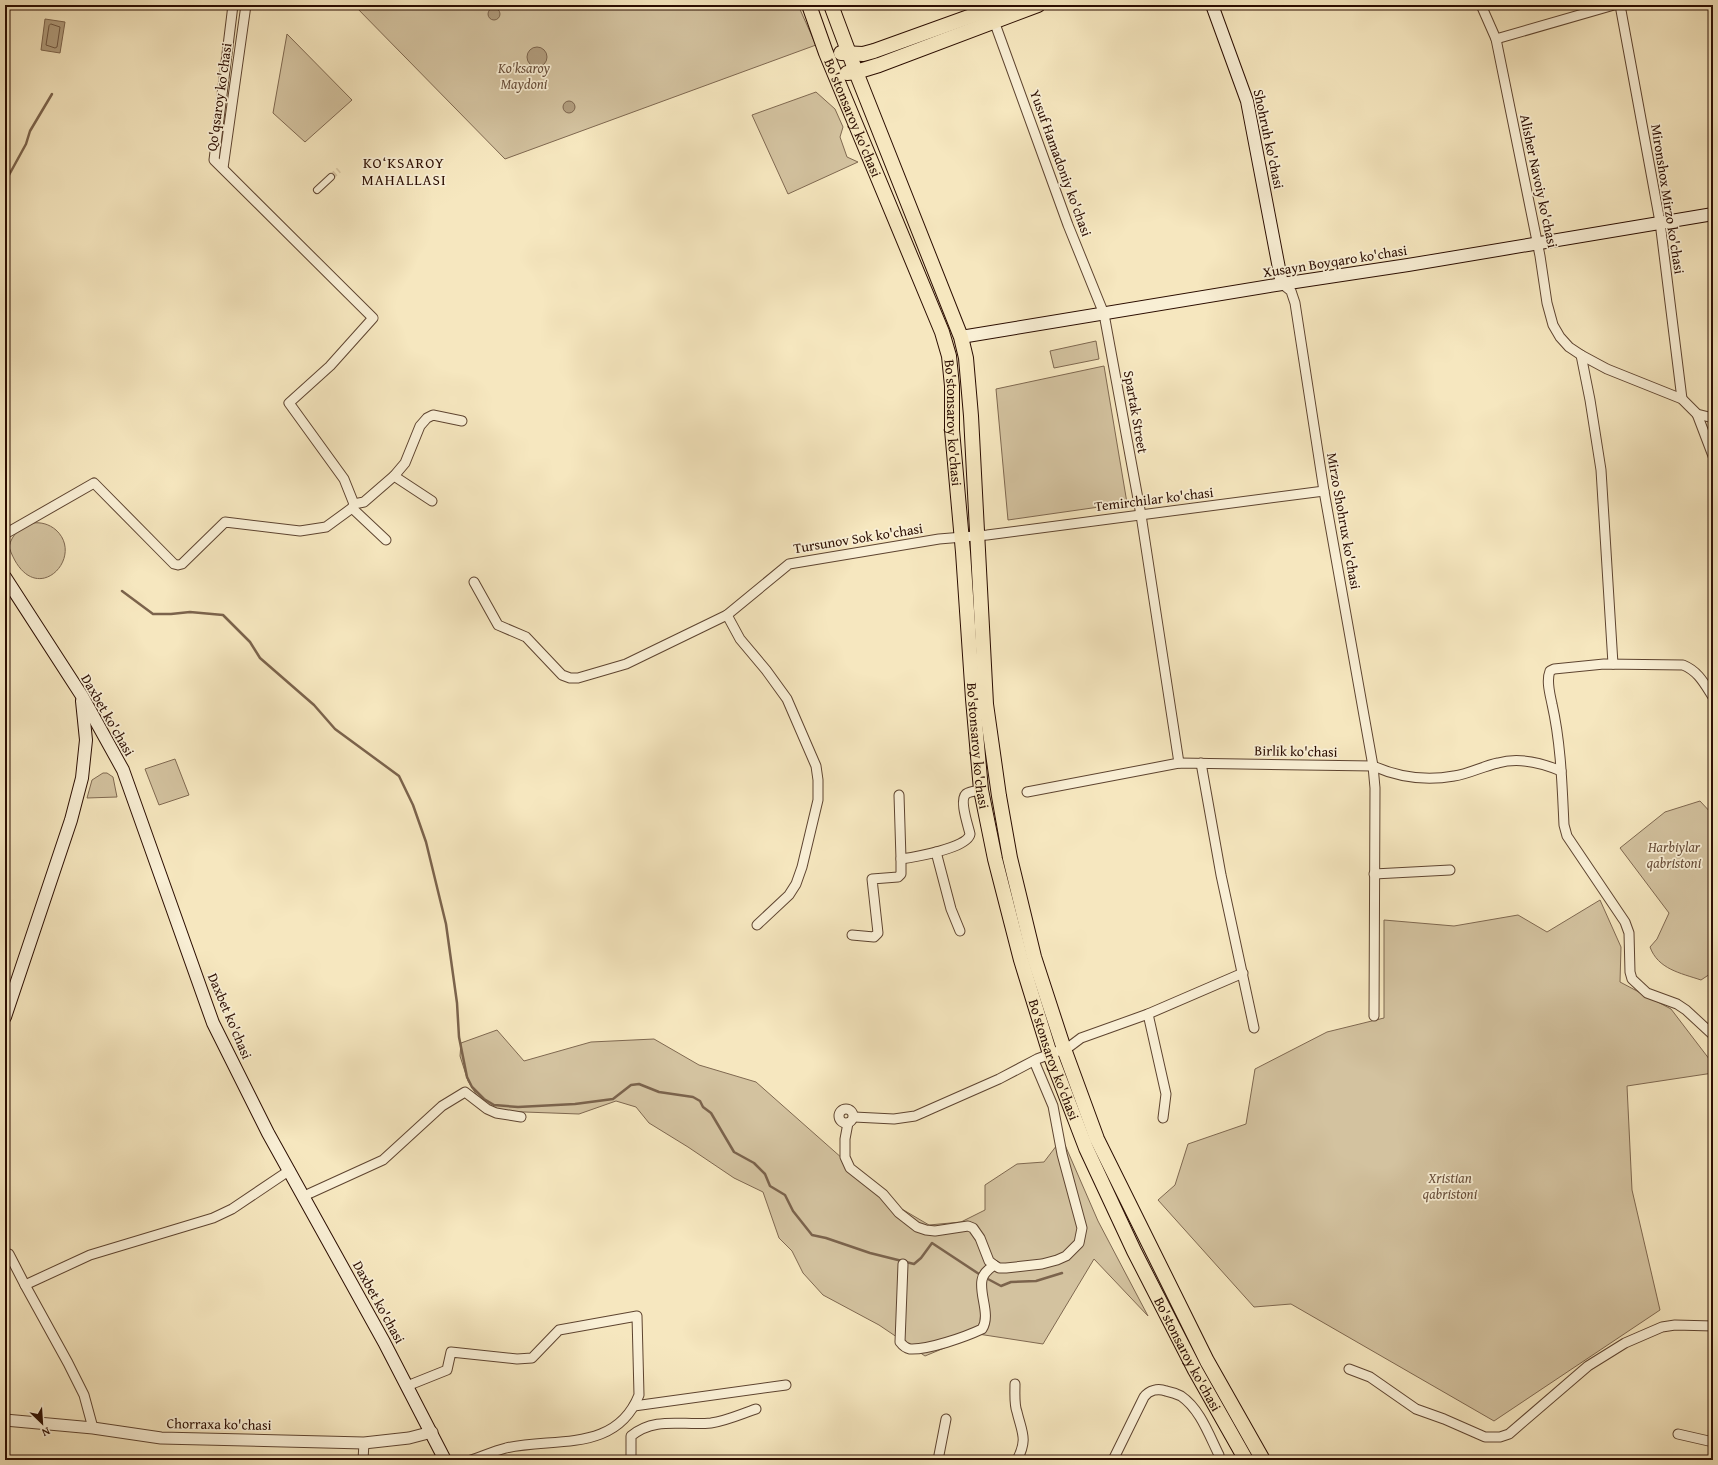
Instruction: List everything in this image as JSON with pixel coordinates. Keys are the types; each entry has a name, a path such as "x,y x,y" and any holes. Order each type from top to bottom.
{"main road":[{"name":"Bo'stonsaroy ko'chasi","path":"809,5 834,73 942,332 949,356 952,386 952,430 962,537 973,699 982,790 995,859 1021,960 1050,1054 1086,1148 1134,1250 1195,1370 1246,1460"},
{"name":"Bo'stonsaroy ko'chasi","path":"831,5 848,53 961,337 966,358 982,535 986,704 999,796 1010,858 1034,957 1064,1049 1097,1139 1207,1361 1263,1460"},
{"path":"826,53 863,54 1002,5"},
{"path":"834,73 856,72 1038,5"},
{"name":"Shohruh ko'chasi","path":"1212,5 1248,101 1282,284"},
{"name":"Xusayn Boyqaro ko'chasi","path":"961,337 1282,284 1538,244 1713,214"},
{"name":"Daxbet ko'chasi","path":"5,577 82,696 126,776 213,1023 268,1133 290,1170 432,1432 445,1460"},
{"path":"5,1017 71,820 82,778 86,740 82,696"}],"street":[{"name":"Qo'qsaroy ko'chasi","path":"223,168 214,160 233,5"},
{"name":"Qo'qsaroy ko'chasi","path":"223,168 246,5"},
{"name":"Alisher Navoiy ko'chasi","path":"1481,5 1496,39 1538,244 1547,303 1553,325 1560,337 1569,347 1581,355 1607,369 1682,399"},
{"path":"1496,39 1614,5"},
{"name":"Mironshox Mirzo ko'chasi","path":"1620,5 1660,222 1682,399"},
{"name":"Yusuf Hamadoniy ko'chasi","path":"994,21 1068,225 1104,314"},
{"path":"223,168 373,318 330,366 289,403 344,479 353,506 386,540"},
{"path":"317,190 331,177"},
{"name":"Mirzo Shohrux ko'chasi","path":"1282,284 1291,292 1295,303 1324,492 1373,766 1375,788 1374,1016"},
{"name":"Spartak Street","path":"1104,314 1141,515 1179,763"},
{"path":"1581,355 1601,470 1613,664"},
{"path":"1682,399 1697,414 1713,456"},
{"path":"1697,414 1713,418"},
{"path":"5,534 94,483 174,564 178,565 182,564 225,522 300,532 326,527 353,506 364,502 394,476 405,463 420,426 427,418 434,415 462,421"},
{"path":"394,476 432,501"},
{"name":"Temirchilar ko'chasi","path":"982,535 1324,492"},
{"name":"Tursunov Sok ko'chasi","path":"474,582 498,624 526,637 562,675 570,678 588,676 626,664 727,615 789,564 982,535"},
{"path":"727,615 740,639 766,670 787,699 816,766 818,780 818,800 802,867 796,884 789,895 757,925"},
{"path":"1713,697 1693,669 1682,665 1613,664 1550,671 1548,675 1549,689 1558,732 1567,836 1625,922 1629,933 1630,972 1632,979 1647,993 1677,1004 1686,1010 1713,1035"},
{"name":"Birlik ko'chasi","path":"1027,792 1179,763 1373,766 1390,773 1430,778 1454,776 1499,762 1511,761 1532,761 1561,771"},
{"path":"1201,763 1221,875 1254,1028"},
{"path":"901,859 936,852 965,842 969,838 970,834 963,802 964,796 968,793 982,790"},
{"path":"852,934 874,937 877,935 878,933 871,881 872,879 900,876 901,859 899,795"},
{"path":"936,852 952,909 960,931"},
{"path":"1374,874 1450,870"},
{"path":"1034,1061 1053,1106 1062,1154 1082,1228 1079,1243 1074,1249 1057,1260 1042,1264 1006,1268 994,1265 989,1261 980,1238 973,1228 968,1226 935,1231 917,1228 899,1213 883,1194 855,1174 850,1168 845,1157 845,1139 851,1120 894,1119 915,1116 999,1079 1034,1061 1069,1047 1081,1038 1148,1014 1243,973"},
{"path":"1148,1014 1166,1094 1163,1118"},
{"path":"304,1196 383,1160 442,1106 466,1092 487,1109 496,1113 521,1117"},
{"path":"25,1285 90,1255 213,1218 232,1209 290,1170"},
{"path":"5,1256 9,1254 84,1395 94,1428"},
{"path":"903,1264 900,1342 905,1347 910,1349 929,1347 982,1329 985,1321 982,1279 985,1273 994,1265"},
{"path":"407,1386 447,1370 451,1352 517,1359 532,1358 559,1330 637,1316 639,1395 633,1408 625,1418 606,1432 591,1439 506,1448 471,1460"},
{"path":"1349,1369 1370,1377 1416,1409 1444,1419 1485,1437 1500,1437 1509,1434 1588,1366 1625,1343 1662,1327 1675,1325 1713,1326"},
{"path":"1015,1384 1016,1411 1024,1438 1023,1449 1017,1460"},
{"path":"633,1408 786,1385"},
{"path":"1113,1460 1144,1397 1147,1393 1162,1389 1180,1396 1193,1406 1206,1427 1219,1455"},
{"path":"631,1460 631,1436 637,1430 652,1424 665,1422 695,1424 718,1422 756,1410"},
{"path":"938,1460 946,1419"},
{"name":"Chorraxa ko'chasi","path":"5,1420 94,1428 161,1438 364,1443 409,1438 432,1432"},
{"path":"1678,1434 1713,1442"},
{"path":"362,1460 364,1443"}],"green space":[{"name":"Ko'ksaroy Maydoni","path":"354,5 798,5 816,45 505,159"},
{"path":"287,34 352,100 305,142 273,113"},
{"path":"816,92 835,109 843,127 840,137 847,157 858,162 788,194 752,115"},
{"path":"1096,341 1099,359 1054,368 1050,351"},
{"path":"1104,366 1127,503 1008,520 996,389"},
{"path":"33,523 42,523 51,526 56,530 64,542 65,554 61,565 53,574 42,578 30,577 19,567 9,547 12,538 18,532"},
{"path":"175,759 189,795 159,805 145,769"},
{"path":"103,773 107,773 113,777 117,797 87,798 92,780"},
{"name":"Harbiylar qabristoni","path":"1700,801 1713,815 1713,972 1701,980 1671,969 1658,960 1654,954 1650,947 1657,939 1669,913 1620,848 1665,812"},
{"name":"Xristian qabristoni","path":"1600,900 1621,947 1620,982 1671,1009 1713,1064 1713,1073 1627,1086 1632,1190 1660,1310 1494,1421 1291,1304 1254,1307 1158,1200 1175,1185 1188,1144 1246,1124 1255,1069 1327,1032 1384,1018 1384,920 1454,926 1518,915 1547,932"},
{"path":"497,1030 524,1061 591,1042 654,1039 699,1065 756,1082 895,1205 929,1225 961,1222 985,1210 985,1185 1017,1164 1044,1162 1057,1145 1065,1145 1098,1221 1148,1316 1094,1259 1043,1344 978,1334 925,1356 879,1325 823,1295 803,1273 792,1251 779,1238 763,1192 734,1178 649,1123 636,1107 616,1101 579,1114 497,1111 479,1099 468,1081 460,1056 461,1043"}],"water":[{"path":"492,8 496,8 500,14 496,20 492,20 488,16 488,12"},
{"path":"45,19 65,22 60,53 41,50"},
{"path":"537,47 544,50 547,57 544,64 537,67 530,64 527,57 530,50"},
{"path":"569,101 573,103 575,107 573,111 569,113 565,111 563,107 565,103"}],"waterway":[{"path":"5,178 9,175 26,144 30,131 52,94"},
{"path":"122,591 153,614 190,612 223,615 250,642 260,658 314,705 335,729 399,776 413,805 426,842 446,924 457,1003 459,1037 467,1077 472,1087 484,1099 494,1105 518,1107 575,1104 613,1099 631,1085 639,1084 659,1092 693,1097 700,1101 703,1107 711,1113 734,1152 754,1163 765,1174 770,1186 785,1195 793,1211 812,1235 826,1238 870,1253 914,1264 921,1258 932,1243 979,1274"},
{"path":"986,1278 1001,1286 1011,1282 1036,1281 1062,1273"}],"tunnel":[{"path":"331,177 339,170"}],"district":[{"name":"KO‘KSAROY MAHALLASI","path":"404,170"}]}
